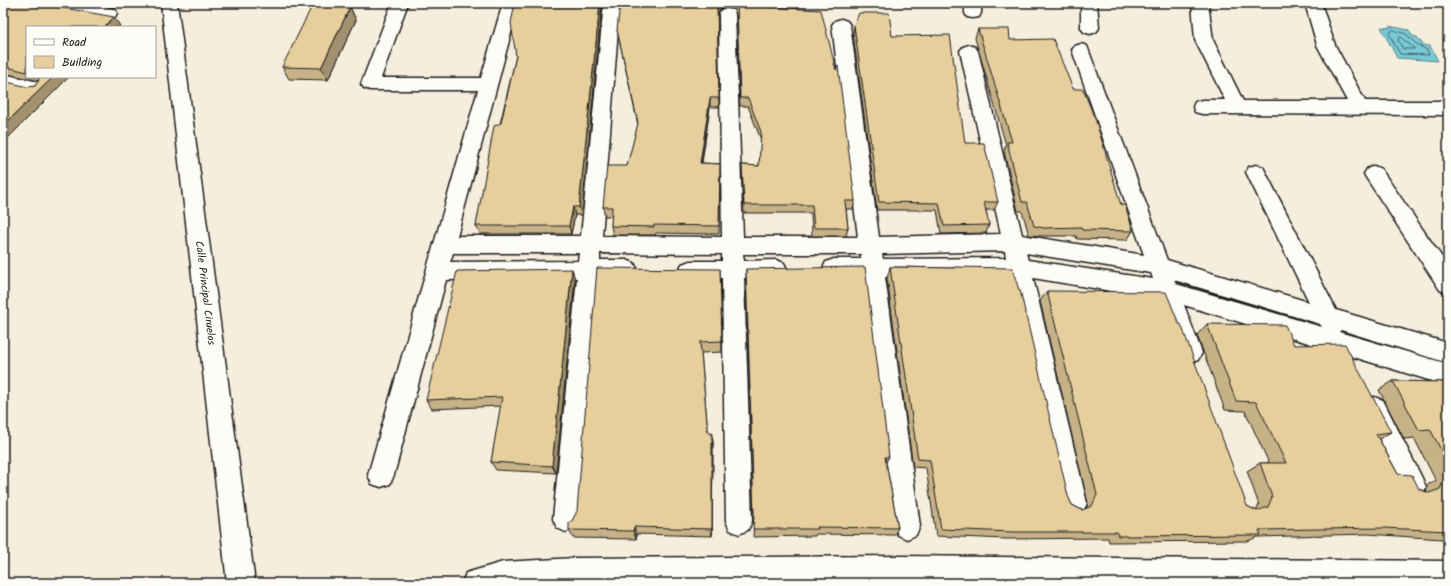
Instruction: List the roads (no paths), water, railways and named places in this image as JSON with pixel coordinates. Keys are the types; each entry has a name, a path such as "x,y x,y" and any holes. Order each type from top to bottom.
{"street":[{"path":"58,3 109,13"},
{"name":"Calle Principal Ciruelos","path":"169,3 241,583"},
{"path":"400,3 370,84 489,84"},
{"path":"381,475 511,3"},
{"path":"566,519 612,3"},
{"path":"1089,3 1090,28"},
{"path":"1200,3 1204,40 1237,107"},
{"path":"1313,3 1326,45 1359,107"},
{"path":"727,14 739,521"},
{"path":"841,25 907,526"},
{"path":"1081,50 1197,372"},
{"path":"969,51 1074,503"},
{"path":"3,80 37,88"},
{"path":"1202,107 1448,108"},
{"path":"1256,172 1355,371"},
{"path":"1374,174 1448,284"},
{"path":"672,269 733,270 803,268 871,256 1014,242 1159,266 1448,352"},
{"path":"445,244 590,246 733,245 1019,267 1168,291 1448,375"},
{"path":"437,271 649,269"},
{"path":"1365,391 1413,487"},
{"path":"476,583 503,576 591,572 899,569 1448,575"}],"water":[{"path":"1389,26 1409,30 1412,36 1417,37 1423,45 1430,46 1438,61 1397,58 1381,27 1390,28"}]}
